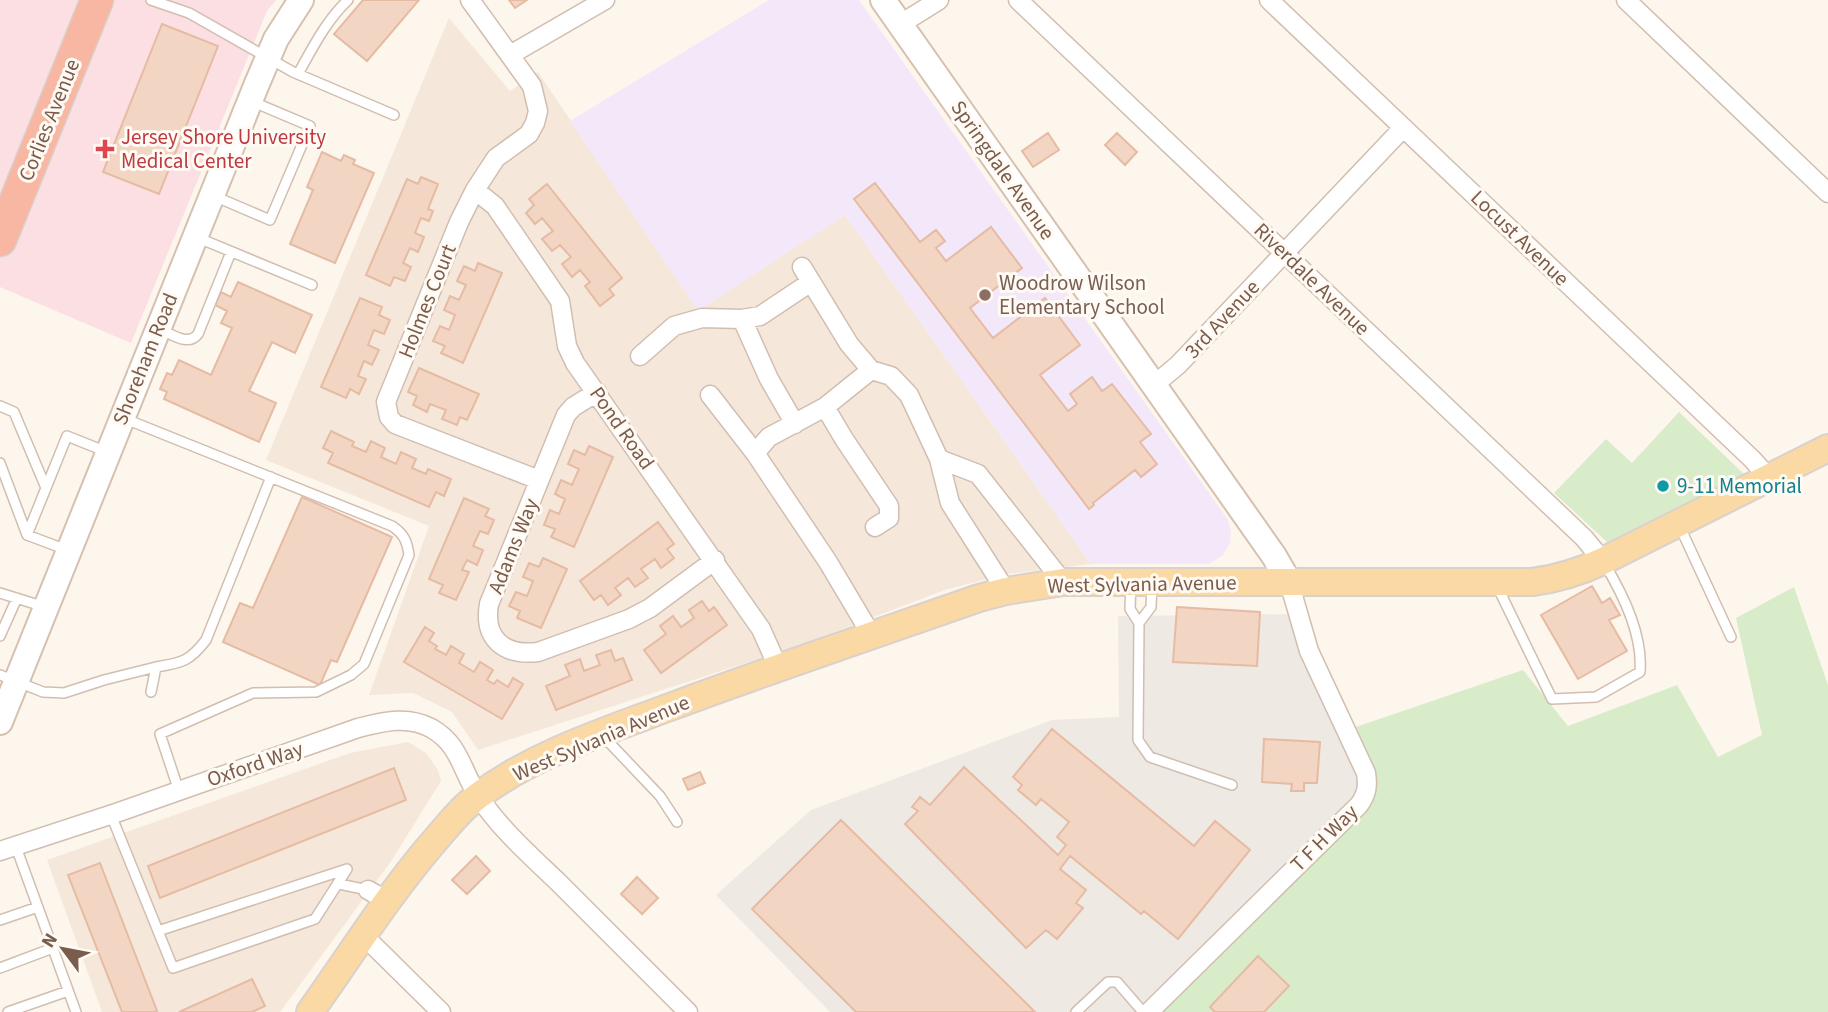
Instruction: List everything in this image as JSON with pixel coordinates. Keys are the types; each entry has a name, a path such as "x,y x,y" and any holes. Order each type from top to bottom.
{"highway":[{"name":"Corlies Avenue","path":"0,240 90,8"}],"main road":[{"name":"West Sylvania Avenue","path":"310,1012 364,936 377,895 478,796 516,772 601,734 778,667 1006,590 1063,582 1553,579 1603,561 1828,448"}],"street":[{"name":"Shoreham Road","path":"0,722 8,679 47,608 107,452 250,100 276,39 301,0"},
{"name":"Holmes Court","path":"470,0 532,86 538,111 528,134 496,158 475,190 386,402 386,410 395,424 540,480"},
{"path":"510,55 605,0"},
{"name":"Springdale Avenue","path":"883,0 1274,556 1289,582"},
{"path":"899,25 939,0"},
{"name":"Riverdale Avenue","path":"1018,0 1584,538 1603,561"},
{"name":"Locust Avenue","path":"1269,0 1769,478"},
{"path":"1626,0 1828,193"},
{"name":"3rd Avenue","path":"1154,384 1178,365 1403,128"},
{"name":"Pond Road","path":"475,190 495,206 560,301 571,356 761,629 778,667"},
{"path":"640,356 674,326 702,318 742,319 760,316 807,274 849,344 871,370 891,376 909,395 939,460 950,503 1006,590"},
{"path":"742,319 769,379 795,424"},
{"path":"755,453 769,437 824,407 871,370"},
{"name":"Adams Way","path":"597,392 573,407 566,415 489,604 489,628 494,638 513,652 538,652 629,619 650,608 715,560"},
{"path":"710,395 755,453 828,562 872,636"},
{"path":"824,407 890,506 889,518 875,527"},
{"path":"939,460 978,474 1063,582"},
{"name":"T F H Way","path":"1149,1012 1366,794 1366,773 1309,651 1289,582"},
{"name":"Oxford Way","path":"8,849 358,728 389,720 414,721 440,734 456,749 478,796 514,839 688,1012"},
{"path":"364,936 441,1012"}],"lane":[{"path":"151,0 174,6 298,74 394,115"},
{"path":"298,74 319,36 348,0"},
{"path":"211,195 271,220 310,126 250,100"},
{"path":"194,236 312,285"},
{"path":"157,328 188,341 193,340 198,334 231,252"},
{"path":"0,406 15,412 46,488"},
{"path":"121,418 392,526 402,533 407,542 409,555 364,664 351,675 316,692 253,694 160,734 179,791"},
{"path":"27,535 66,436 107,452"},
{"path":"0,463 27,535 69,550"},
{"path":"8,679 43,692 64,693 104,680 178,664 193,656 206,640 271,477"},
{"path":"1678,524 1731,638"},
{"path":"1495,581 1552,699 1596,697 1640,672 1641,653 1620,590 1603,561"},
{"path":"1139,624 1151,607 1142,581"},
{"path":"1142,581 1130,609 1139,624 1138,740 1150,757 1231,785"},
{"path":"0,593 47,608"},
{"path":"0,636 16,598"},
{"path":"151,692 156,667"},
{"path":"601,734 660,796 677,822"},
{"path":"111,815 158,931 173,968 315,919 347,869 158,931"},
{"path":"8,849 38,907 76,1012"},
{"path":"339,884 377,895"},
{"path":"0,919 38,907"},
{"path":"0,968 52,948"},
{"path":"1076,1012 1108,982 1117,982 1143,1012"},
{"path":"8,1012 68,991"}],"shaded area":[{"name":"Jersey Shore University Medical Center","path":"0,0 276,0 267,11 131,343 0,287"},
{"name":"Woodrow Wilson Elementary School","path":"769,0 859,0 1228,520 1230,543 1223,555 1209,564 1091,564 845,215 698,311 570,121"},
{"path":"449,18 510,91 538,72 698,310 845,215 1091,564 1007,574 945,590 795,647 478,750 452,712 413,693 369,695 429,526 266,460"},
{"path":"1306,614 1376,793 1157,1012 830,1012 716,895 811,810 1052,720 1119,717 1118,616"},
{"path":"408,742 426,753 438,770 441,781 392,860 280,1012 102,1012 47,860 350,753"}],"green space":[{"path":"1679,412 1744,474 1607,542 1554,493 1606,439 1632,463"},
{"path":"1794,587 1828,685 1828,1012 1158,1012 1376,793 1350,729 1523,670 1568,726 1677,685 1718,757 1762,735 1736,618"}],"building":[{"path":"363,0 419,0 367,61 334,34"},
{"path":"509,0 527,0 515,8"},
{"path":"162,24 218,46 159,194 103,172"},
{"path":"1048,133 1059,150 1033,167 1022,151"},
{"path":"1117,133 1137,152 1125,165 1105,145"},
{"path":"322,152 341,161 344,155 355,160 353,164 374,173 335,263 290,244 313,190 307,187"},
{"path":"421,177 438,184 428,209 433,211 429,221 421,218 415,233 424,237 418,252 410,248 403,263 411,267 405,281 394,277 390,286 366,275 407,179 418,184"},
{"path":"875,183 920,242 936,230 945,241 936,248 946,261 991,227 1022,268 970,308 993,338 1045,298 1080,345 1040,375 1068,411 1077,404 1070,394 1092,377 1102,391 1112,384 1151,434 1140,442 1157,464 1141,477 1135,470 1089,509 854,199"},
{"path":"547,184 622,278 609,289 614,295 600,306 585,286 590,282 580,270 572,277 562,264 571,257 560,245 552,251 542,239 553,231 542,218 535,224 526,213 534,205 529,199"},
{"path":"478,263 502,273 463,363 441,353 445,346 433,341 440,326 449,330 455,315 444,310 450,296 459,300 466,285 457,281 464,266 475,271"},
{"path":"238,282 312,315 295,353 272,342 249,391 276,403 259,442 164,399 167,392 160,389 167,373 172,375 179,360 211,375 232,328 221,323 227,311 215,305 221,292 231,297"},
{"path":"360,298 382,307 379,315 390,320 384,334 374,330 368,345 379,350 372,365 364,361 358,376 366,379 359,394 350,389 346,398 321,387"},
{"path":"419,368 479,394 467,420 460,417 457,425 442,419 446,410 430,404 427,412 413,405 417,396 408,392"},
{"path":"331,431 354,442 352,446 366,452 371,441 385,448 381,457 396,464 401,452 416,459 412,468 426,474 428,469 451,479 444,496 436,492 429,507 328,463 333,453 323,448"},
{"path":"589,446 613,457 574,547 551,537 555,529 544,525 550,510 559,514 565,499 555,494 561,480 572,485 579,469 568,464 574,450 585,455"},
{"path":"302,497 392,537 337,662 331,660 320,685 223,642 240,603 253,608"},
{"path":"464,498 489,509 485,516 494,520 488,534 480,531 473,546 483,550 477,565 467,560 462,570 469,572 456,600 439,593 443,585 429,579"},
{"path":"658,522 674,544 667,549 674,558 661,568 655,559 641,569 648,578 635,587 628,578 615,588 621,595 608,605 601,595 594,600 580,581"},
{"path":"543,558 567,569 541,628 517,618 520,611 509,606 516,592 527,596 533,581 523,577 529,563 539,567"},
{"path":"1592,586 1602,603 1610,598 1620,615 1609,620 1627,651 1578,679 1541,615"},
{"path":"702,601 709,611 714,607 727,625 661,673 644,650 666,634 660,626 673,616 681,627 694,618 689,610"},
{"path":"1177,607 1260,612 1257,666 1173,662"},
{"path":"425,627 434,633 429,641 437,646 435,649 446,655 451,646 464,654 459,663 474,672 480,662 493,670 487,680 494,684 497,680 508,687 513,678 523,684 502,719 404,662"},
{"path":"611,650 615,661 623,658 632,680 556,710 546,686 570,676 565,665 580,659 584,671 600,665 596,655"},
{"path":"1052,729 1194,846 1215,821 1250,850 1178,939 1144,911 1141,914 1070,856 1060,869 1086,890 1076,903 1083,908 1057,939 1046,930 1026,948 905,824 918,811 912,807 920,797 930,805 964,767 1058,855 1066,845 1057,837 1069,822 1041,799 1036,805 1018,790 1022,785 1013,777"},
{"path":"1264,739 1320,742 1317,783 1304,783 1304,791 1291,791 1292,784 1262,782"},
{"path":"394,768 406,800 160,898 148,866"},
{"path":"700,772 705,783 688,790 683,779"},
{"path":"841,820 1035,1012 856,1012 752,909"},
{"path":"476,856 490,871 467,894 452,880"},
{"path":"100,863 157,1011 122,1012 68,875"},
{"path":"637,877 658,898 642,914 621,894"},
{"path":"1258,956 1289,986 1264,1012 1215,1012 1210,1007"},
{"path":"252,979 265,1006 252,1012 179,1012"}],"place":[{"name":"Jersey Shore University Medical Center","path":"105,149"},
{"name":"Woodrow Wilson Elementary School","path":"985,295"},
{"name":"9-11 Memorial","path":"1663,486"}]}
